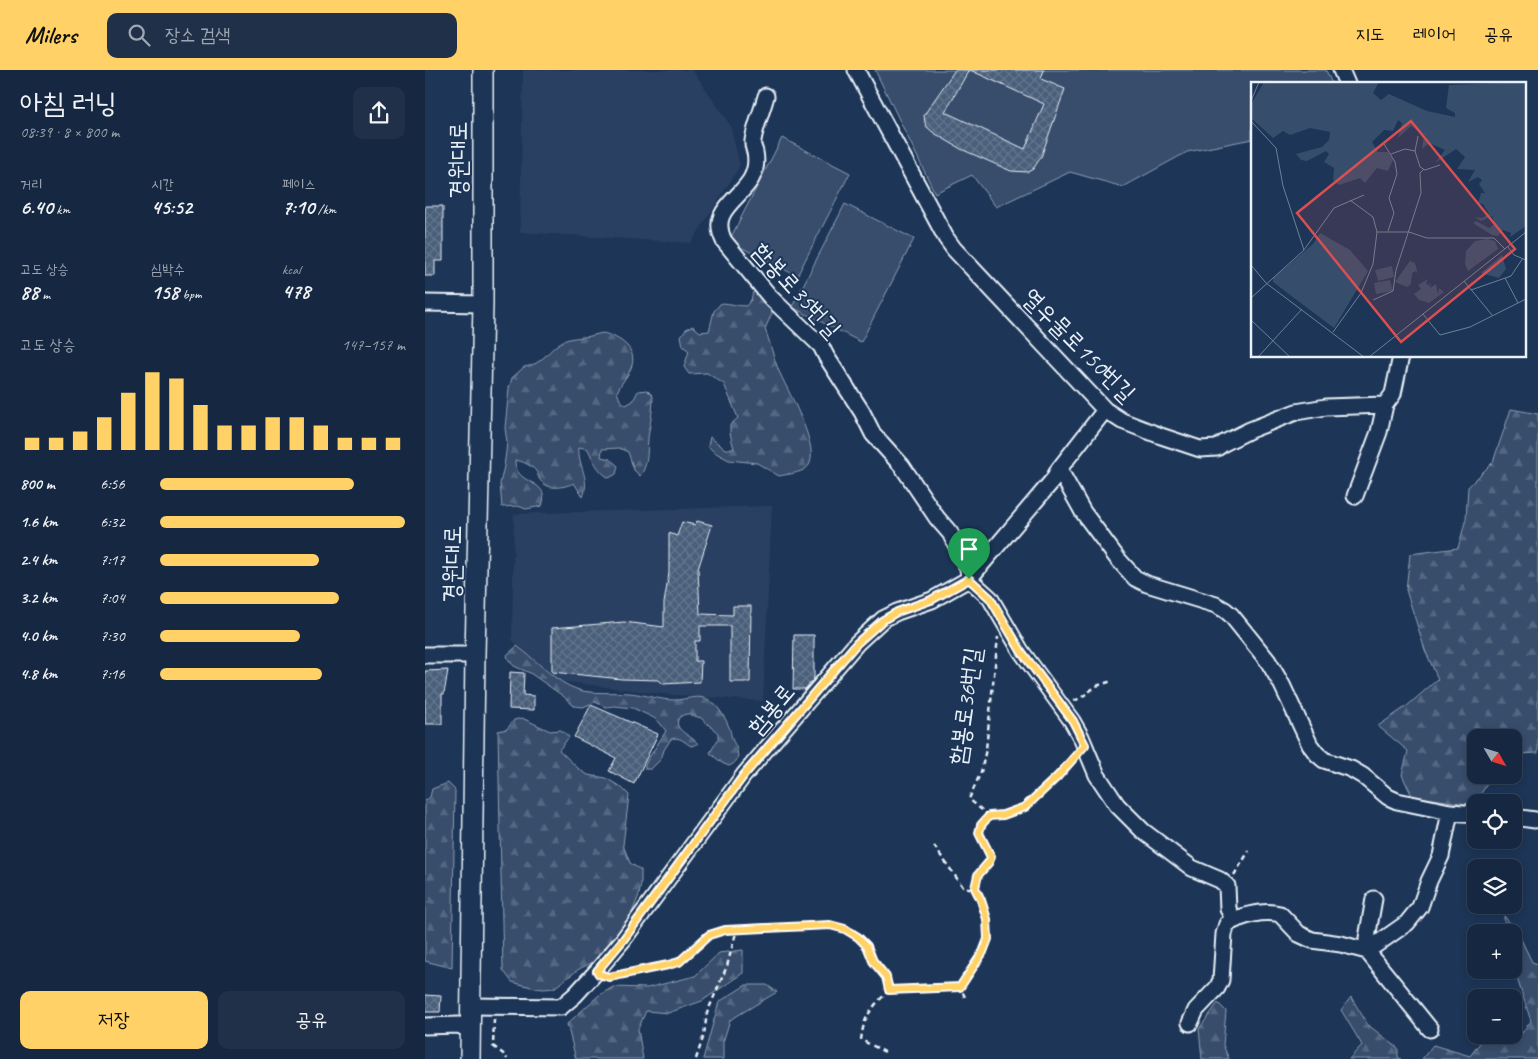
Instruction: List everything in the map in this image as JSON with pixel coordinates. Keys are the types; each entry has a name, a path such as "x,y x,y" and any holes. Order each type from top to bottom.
{"main road":[{"name":"경원대로","path":"470,1059 475,655 483,304 483,70"}],"street":[{"name":"열우물로150번길","path":"856,70 954,249 1105,410 1122,421 1200,449 1217,448 1224,442 1250,430 1296,412 1326,407 1385,405"},
{"path":"1341,70 1346,82"},
{"name":"함봉로35번길","path":"766,96 752,142 756,158 755,168 751,179 720,217 720,233 724,241 771,298 821,346 825,356 862,412 873,434 902,466 937,518 950,533 968,568 969,579"},
{"path":"425,303 483,304"},
{"path":"1355,496 1379,432 1385,405 1393,394 1401,358"},
{"name":"함봉로","path":"471,1006 561,1007 575,995 623,940 744,775 857,643 883,620 897,612 931,600 969,579 1053,480 1105,410"},
{"path":"1059,470 1083,512 1117,558 1135,578 1147,584 1215,605 1231,615 1268,661 1310,745 1324,760 1351,769 1363,776 1387,797 1397,801 1451,812 1467,813"},
{"name":"함봉로36번길","path":"969,579 990,598 1021,651 1073,721 1097,775 1117,805 1143,831 1192,868 1220,880 1227,886"},
{"path":"425,655 475,655"},
{"path":"1367,951 1407,922 1420,908 1429,881 1441,856 1451,812"},
{"path":"1522,818 1535,820"},
{"path":"1227,886 1228,909 1234,920"},
{"path":"1367,951 1367,938 1374,899"},
{"path":"1190,1023 1196,1010 1217,988 1221,980 1224,934 1227,924 1261,912 1280,914 1299,934 1311,940 1341,944 1367,951 1430,1029"},
{"path":"425,1026 459,1026 471,1031"}],"path":[{"name":"함봉로36번길","path":"989,816 969,799 981,772 986,749 996,646 999,631 1005,622"},
{"path":"1063,706 1082,697 1096,686 1112,682"},
{"path":"960,987 983,952 988,939 987,919 975,889 978,875 991,857 979,833 981,825 989,816 1003,815 1025,807 1058,776 1085,745"},
{"path":"934,846 963,887 975,889"},
{"path":"1227,886 1249,851"},
{"path":"597,971 599,974 609,977 679,962 709,935 725,930 830,925 845,929 858,937 867,946 873,961 886,977 889,990"},
{"path":"696,1059 704,1035 707,1013 727,966 737,929"},
{"path":"885,1052 861,1040 863,1025 869,1012 889,990 960,987"},
{"path":"960,987 965,997"},
{"path":"495,1006 493,1046 506,1056 507,1059"}],"shaded area":[{"path":"523,70 692,70 730,125 740,166 691,243 520,232"},
{"path":"772,506 763,701 662,694 560,681 512,640 514,514"}],"green space":[{"path":"875,70 1326,70 1331,82 1251,82 1251,139 1187,152 1123,187 1070,172 996,207 972,175 935,193"},
{"path":"782,138 850,173 797,276 729,241"},
{"path":"845,204 914,239 861,342 792,307"},
{"path":"764,290 776,304 765,329 778,369 806,430 811,454 810,463 805,469 779,476 757,463 729,460 714,452 708,446 710,437 725,449 734,449 730,425 738,418 724,384 707,373 689,374 684,367 689,351 683,346 681,336 686,329 693,326 700,332 709,331 714,311 721,303 746,306 751,300 753,292"},
{"path":"603,333 621,341 630,350 632,355 631,368 617,392 620,400 626,405 633,401 638,391 647,390 653,396 646,460 643,471 640,476 634,470 628,452 619,448 602,449 601,457 610,459 618,466 616,474 609,478 599,469 588,449 579,447 585,478 583,497 574,483 562,487 548,486 540,480 537,472 532,467 515,460 516,469 520,475 538,486 542,491 544,497 542,506 526,509 518,506 502,507 500,484 506,452 505,428 509,388 512,378 524,367 531,366 541,360 563,341"},
{"path":"1511,409 1538,414 1538,753 1523,754 1523,729 1467,729 1467,784 1487,784 1481,794 1467,794 1467,804 1412,796 1402,775 1408,751 1378,726 1407,706 1438,679 1425,650 1406,590 1410,554 1458,548 1466,519 1468,487 1493,462"},
{"path":"517,646 554,677 579,690 635,694 668,700 702,697 711,701 727,722 738,755 736,761 729,766 710,753 718,739 718,733 701,718 687,714 681,716 678,720 679,727 698,744 691,746 679,739 671,739 661,759 651,769 645,769 647,761 666,731 660,723 633,708 606,707 595,702 583,707 574,706 530,673 514,666 507,655"},
{"path":"522,718 550,731 561,730 569,737 559,750 580,770 588,775 606,778 629,795 623,845 630,863 641,870 639,895 629,920 601,958 579,969 554,988 544,989 512,982 503,970 498,731 507,729 514,720"},
{"path":"448,783 455,790 452,968 425,961 425,801 430,797 432,789"},
{"path":"1504,916 1511,924 1504,924"},
{"path":"1522,941 1532,962 1538,964 1538,1059 1422,1059 1433,1045 1470,1056 1479,1044 1522,1044 1522,1033 1531,1021 1517,979 1522,979"},
{"path":"743,950 743,973 702,1001 668,1013 646,1011 638,1029 643,1059 576,1059 567,1024 598,996 613,987 647,988 695,976 719,953"},
{"path":"746,985 767,985 777,992 730,1020 723,1042 723,1059 703,1059 719,1002"},
{"path":"1351,997 1368,1025 1398,1048 1398,1057 1401,1059 1349,1059 1362,1045 1341,1010"},
{"path":"1218,1003 1226,1011 1223,1045 1229,1059 1202,1059 1199,1029"}],"building":[{"path":"955,70 969,70 945,112 1025,149 1044,104 970,70 1044,70 1041,79 1065,89 1041,157 1033,169 1028,172 1011,171 961,149 927,127 924,115"},
{"path":"425,206 443,206 443,261 435,261 435,276 425,276"},
{"path":"697,521 712,525 698,569 700,614 733,615 733,606 751,606 750,682 730,682 730,626 700,626 700,641 695,641 695,661 701,661 700,682 663,684 659,680 622,679 552,672 552,628 624,622 664,627 664,603 669,573 669,533 677,536 682,522 695,525"},
{"path":"794,635 814,635 814,679 805,689 793,689"},
{"path":"448,670 444,694 442,694 442,724 425,724 425,671"},
{"path":"510,672 524,673 523,695 534,696 534,710 509,709"},
{"path":"591,705 658,734 634,784 609,771 616,758 574,737"},
{"path":"425,995 441,996 440,1012 425,1012"}],"route":[{"path":"969,579 990,598 1021,651 1073,721 1085,745 1058,776 1025,807 1003,815 989,816 981,825 979,833 991,857 978,875 975,888 987,919 988,939 983,952 960,987 889,990 886,977 873,961 867,946 858,937 845,929 830,925 725,930 709,935 679,962 609,977 599,974 597,971 623,940 744,775 857,643 883,620 897,612 931,600 969,579"}]}
